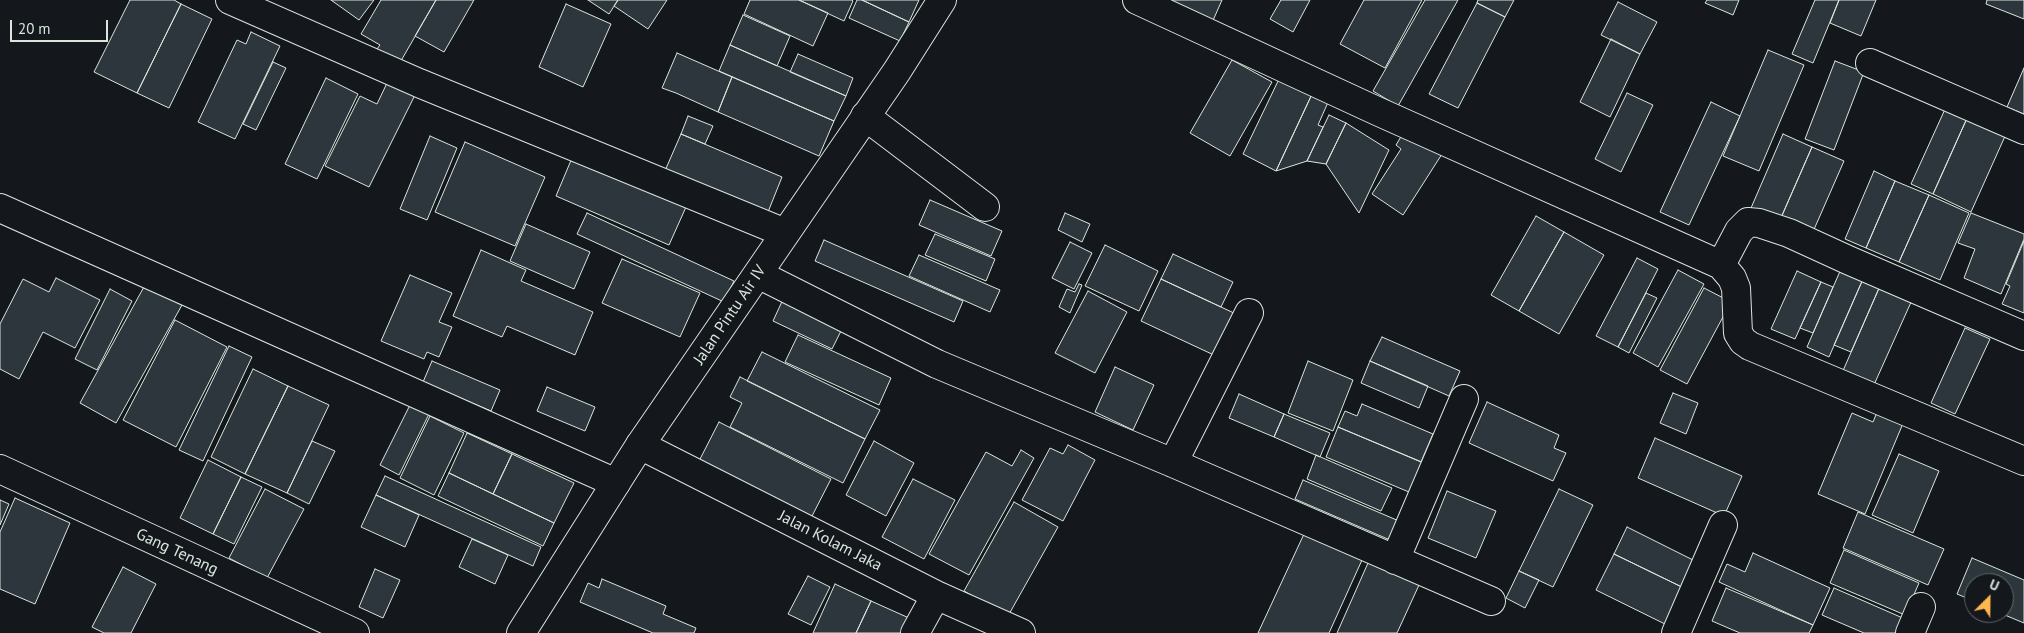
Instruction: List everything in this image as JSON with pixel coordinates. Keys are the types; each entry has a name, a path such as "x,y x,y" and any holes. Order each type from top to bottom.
{"street":[{"path":"230,0 420,83 785,233"},
{"name":"Jalan Pintu Air IV","path":"521,633 640,445 758,274 942,0"},
{"path":"1137,0 1377,111 1721,265 1732,278 1736,288 1738,333 1743,341 1750,346 2024,461"},
{"path":"1870,63 2024,130"},
{"path":"865,116 985,207"},
{"path":"0,208 616,483"},
{"path":"1721,265 1739,231 1748,222 1759,223 1789,233 2024,336"},
{"path":"758,274 937,364 1173,462 1491,601"},
{"path":"1173,462 1249,313"},
{"path":"1395,560 1464,399"},
{"name":"Jalan Kolam Jaka","path":"640,445 936,595 1021,633"},
{"name":"Gang Tenang","path":"0,469 355,633"},
{"path":"1676,633 1723,525"},
{"path":"915,633 936,595"},
{"path":"1910,633 1921,607"}],"building":[{"path":"130,0 174,0 181,4 137,93 94,72"},
{"path":"331,0 374,0 359,20"},
{"path":"381,0 436,0 398,66 374,53 380,45 361,34"},
{"path":"436,0 474,0 444,52 415,36"},
{"path":"588,0 618,0 609,14"},
{"path":"618,0 667,0 648,29 614,6"},
{"path":"750,0 799,0 828,13 813,46 744,14"},
{"path":"799,0 852,0 853,1 844,21"},
{"path":"857,0 862,0 909,22 900,41 849,18"},
{"path":"862,0 919,0 909,22"},
{"path":"1154,0 1222,0 1211,25"},
{"path":"1281,0 1310,0 1293,32 1270,19"},
{"path":"1364,0 1422,0 1385,68 1340,44"},
{"path":"1425,0 1458,0 1398,106 1373,91"},
{"path":"1478,0 1514,0 1505,17 1477,3"},
{"path":"1707,0 1739,0 1733,15 1705,3"},
{"path":"1815,0 1839,0 1813,63 1792,54"},
{"path":"1839,0 1876,0 1861,36 1830,23"},
{"path":"1987,0 2024,0 2024,19 1986,4"},
{"path":"1618,2 1657,22 1640,54 1601,35"},
{"path":"1477,3 1505,17 1458,108 1429,94"},
{"path":"181,4 212,19 169,108 137,93"},
{"path":"566,4 611,24 583,87 539,67"},
{"path":"743,15 790,36 777,66 730,45"},
{"path":"251,32 280,46 235,139 198,122 237,40 246,44"},
{"path":"1611,39 1640,54 1610,117 1580,102"},
{"path":"730,45 846,96 834,121 719,71"},
{"path":"1768,50 1804,65 1759,171 1723,156"},
{"path":"677,53 732,77 718,112 662,88"},
{"path":"798,54 853,78 846,96 790,72"},
{"path":"1232,60 1272,82 1230,156 1190,133"},
{"path":"1835,61 1864,72 1834,150 1805,139"},
{"path":"273,62 286,68 256,130 243,124"},
{"path":"2024,68 2024,114 2007,107"},
{"path":"732,77 834,121 819,156 718,112"},
{"path":"1280,77 1313,92 1276,171 1243,154"},
{"path":"326,78 358,94 317,179 285,164"},
{"path":"388,81 415,95 369,187 325,166 360,96 377,104"},
{"path":"1313,92 1329,100 1318,125 1323,127 1307,161 1276,171"},
{"path":"1627,93 1653,105 1621,172 1595,159"},
{"path":"1711,102 1740,116 1689,225 1660,212"},
{"path":"1946,107 1968,116 1933,194 1911,184"},
{"path":"1329,115 1346,123 1326,164 1307,161"},
{"path":"688,116 713,126 705,144 681,134"},
{"path":"1968,116 2006,134 1971,212 1933,194"},
{"path":"1346,123 1389,150 1359,213 1326,164"},
{"path":"1405,130 1442,154 1403,215 1372,194 1401,149 1396,145"},
{"path":"681,134 782,177 766,217 664,173"},
{"path":"1783,134 1812,147 1780,220 1751,208"},
{"path":"430,136 457,148 427,220 400,209"},
{"path":"465,142 545,177 515,246 435,212"},
{"path":"1812,147 1844,161 1812,234 1780,220"},
{"path":"572,158 686,207 669,245 556,196"},
{"path":"1874,171 1895,181 1866,248 1845,239"},
{"path":"1895,181 1929,195 1899,262 1866,248"},
{"path":"1929,195 1969,213 1940,280 1899,262"},
{"path":"930,200 1002,231 991,256 919,225"},
{"path":"587,213 734,281 724,302 577,234"},
{"path":"1065,213 1090,224 1082,242 1058,230"},
{"path":"1971,213 2024,234 2024,239 2001,294 1964,278 1975,249 1958,243"},
{"path":"1536,216 1564,232 1519,311 1491,295"},
{"path":"526,224 590,252 574,289 510,261"},
{"path":"1564,232 1604,255 1559,334 1519,311"},
{"path":"935,234 995,259 986,281 925,255"},
{"path":"824,240 963,301 954,322 815,261"},
{"path":"2024,241 2024,313 2002,304 2010,286 2006,284"},
{"path":"1070,242 1092,253 1074,289 1052,278"},
{"path":"1105,245 1158,271 1139,311 1085,286"},
{"path":"481,250 526,270 521,281 593,312 575,355 507,326 502,337 453,316"},
{"path":"1173,254 1233,282 1221,307 1161,279"},
{"path":"919,255 1000,290 990,312 909,276"},
{"path":"1637,258 1658,269 1618,347 1596,336"},
{"path":"622,259 700,293 680,337 602,303"},
{"path":"1841,269 1863,279 1829,357 1807,347"},
{"path":"1678,270 1704,284 1658,367 1633,353"},
{"path":"1797,271 1821,282 1795,339 1771,329"},
{"path":"410,275 452,293 439,322 452,327 439,357 427,352 424,359 381,341"},
{"path":"56,278 100,300 75,348 43,332 19,379 0,369 0,324 23,279 49,292"},
{"path":"1161,279 1236,314 1216,356 1141,321"},
{"path":"1863,279 1880,286 1851,352 1834,345"},
{"path":"1821,282 1833,287 1813,333 1800,328"},
{"path":"1079,284 1082,285 1070,313 1059,307 1067,289 1075,292"},
{"path":"145,285 182,305 116,423 80,403"},
{"path":"1880,286 1912,300 1873,387 1842,373"},
{"path":"1704,288 1731,302 1687,384 1660,370"},
{"path":"110,289 132,301 97,370 75,359"},
{"path":"1088,291 1127,312 1095,373 1055,353"},
{"path":"1646,293 1657,298 1629,353 1618,347"},
{"path":"785,295 845,323 832,349 773,321"},
{"path":"175,320 227,347 176,447 123,420"},
{"path":"1965,328 1990,339 1955,414 1931,403"},
{"path":"798,335 891,378 879,405 785,362"},
{"path":"1382,337 1460,371 1449,396 1370,361"},
{"path":"229,346 252,357 203,461 179,450"},
{"path":"762,352 880,410 865,439 747,381"},
{"path":"432,361 500,390 491,411 423,382"},
{"path":"1308,361 1353,380 1333,431 1288,413"},
{"path":"1370,361 1428,386 1419,408 1361,383"},
{"path":"1115,367 1154,385 1133,430 1095,412"},
{"path":"253,369 288,386 245,474 211,457"},
{"path":"740,377 865,439 843,483 730,427 742,403 730,397"},
{"path":"288,386 329,405 287,493 245,474"},
{"path":"547,387 595,407 585,431 537,411"},
{"path":"1673,393 1698,403 1686,434 1660,423"},
{"path":"1239,394 1284,414 1274,437 1229,418"},
{"path":"1487,402 1559,435 1554,448 1566,453 1553,481 1469,443"},
{"path":"411,403 430,412 399,475 380,465"},
{"path":"1362,404 1433,434 1421,462 1338,427 1345,411 1357,416"},
{"path":"1878,410 1904,421 1865,514 1818,494 1852,413 1873,422"},
{"path":"1284,414 1330,433 1320,457 1274,437"},
{"path":"430,416 464,433 434,495 400,478"},
{"path":"719,422 831,479 811,518 699,461"},
{"path":"1338,427 1429,465 1416,495 1326,457"},
{"path":"467,433 512,454 493,494 449,473"},
{"path":"1655,438 1742,476 1724,516 1638,478"},
{"path":"312,441 335,451 309,504 287,493"},
{"path":"874,441 914,463 886,516 846,495"},
{"path":"1068,445 1095,460 1063,521 1022,500 1050,448 1063,454"},
{"path":"1021,450 1034,458 969,575 929,554 986,452 1012,466"},
{"path":"512,454 574,483 554,523 493,494"},
{"path":"1899,454 1939,471 1913,533 1872,515"},
{"path":"1316,455 1392,488 1381,511 1307,479"},
{"path":"208,460 241,477 213,534 180,518"},
{"path":"449,473 554,523 543,546 438,496"},
{"path":"385,476 541,547 533,566 376,495"},
{"path":"241,477 262,487 234,544 213,534"},
{"path":"913,479 955,500 924,559 882,537"},
{"path":"1303,480 1399,521 1390,540 1295,499"},
{"path":"265,489 304,509 267,578 229,558"},
{"path":"1559,489 1593,505 1553,587 1519,571"},
{"path":"1447,491 1496,511 1476,558 1428,538"},
{"path":"376,495 419,515 405,547 361,527"},
{"path":"15,498 70,523 35,604 0,589 0,532"},
{"path":"0,500 9,504 0,525"},
{"path":"1014,502 1058,527 1008,616 964,591"},
{"path":"1858,512 1944,549 1928,585 1843,548"},
{"path":"1627,527 1701,564 1688,590 1614,554"},
{"path":"1304,534 1362,560 1329,633 1258,633"},
{"path":"472,539 508,555 495,584 459,567"},
{"path":"1844,550 1919,583 1905,615 1830,583"},
{"path":"1753,553 1830,588 1813,625 1719,582 1727,564 1745,572"},
{"path":"1614,554 1688,590 1671,627 1596,590"},
{"path":"1972,558 2007,573 1966,573"},
{"path":"1368,563 1419,585 1397,633 1337,633"},
{"path":"123,567 156,584 131,633 104,633 92,627"},
{"path":"375,569 400,580 383,618 359,607"},
{"path":"1519,571 1539,580 1525,608 1506,598"},
{"path":"808,576 830,587 811,625 788,614"},
{"path":"2014,576 2024,580 2024,623 2014,619"},
{"path":"1964,577 1964,597 1957,594"},
{"path":"602,579 666,606 663,614 696,628 694,633 653,633 580,602 588,583 599,588"},
{"path":"835,584 871,601 856,633 813,633"},
{"path":"1726,588 1813,625 1809,633 1740,633 1712,621"},
{"path":"1834,588 1905,619 1899,633 1864,633 1822,615"},
{"path":"871,601 909,618 902,633 856,633"}]}
